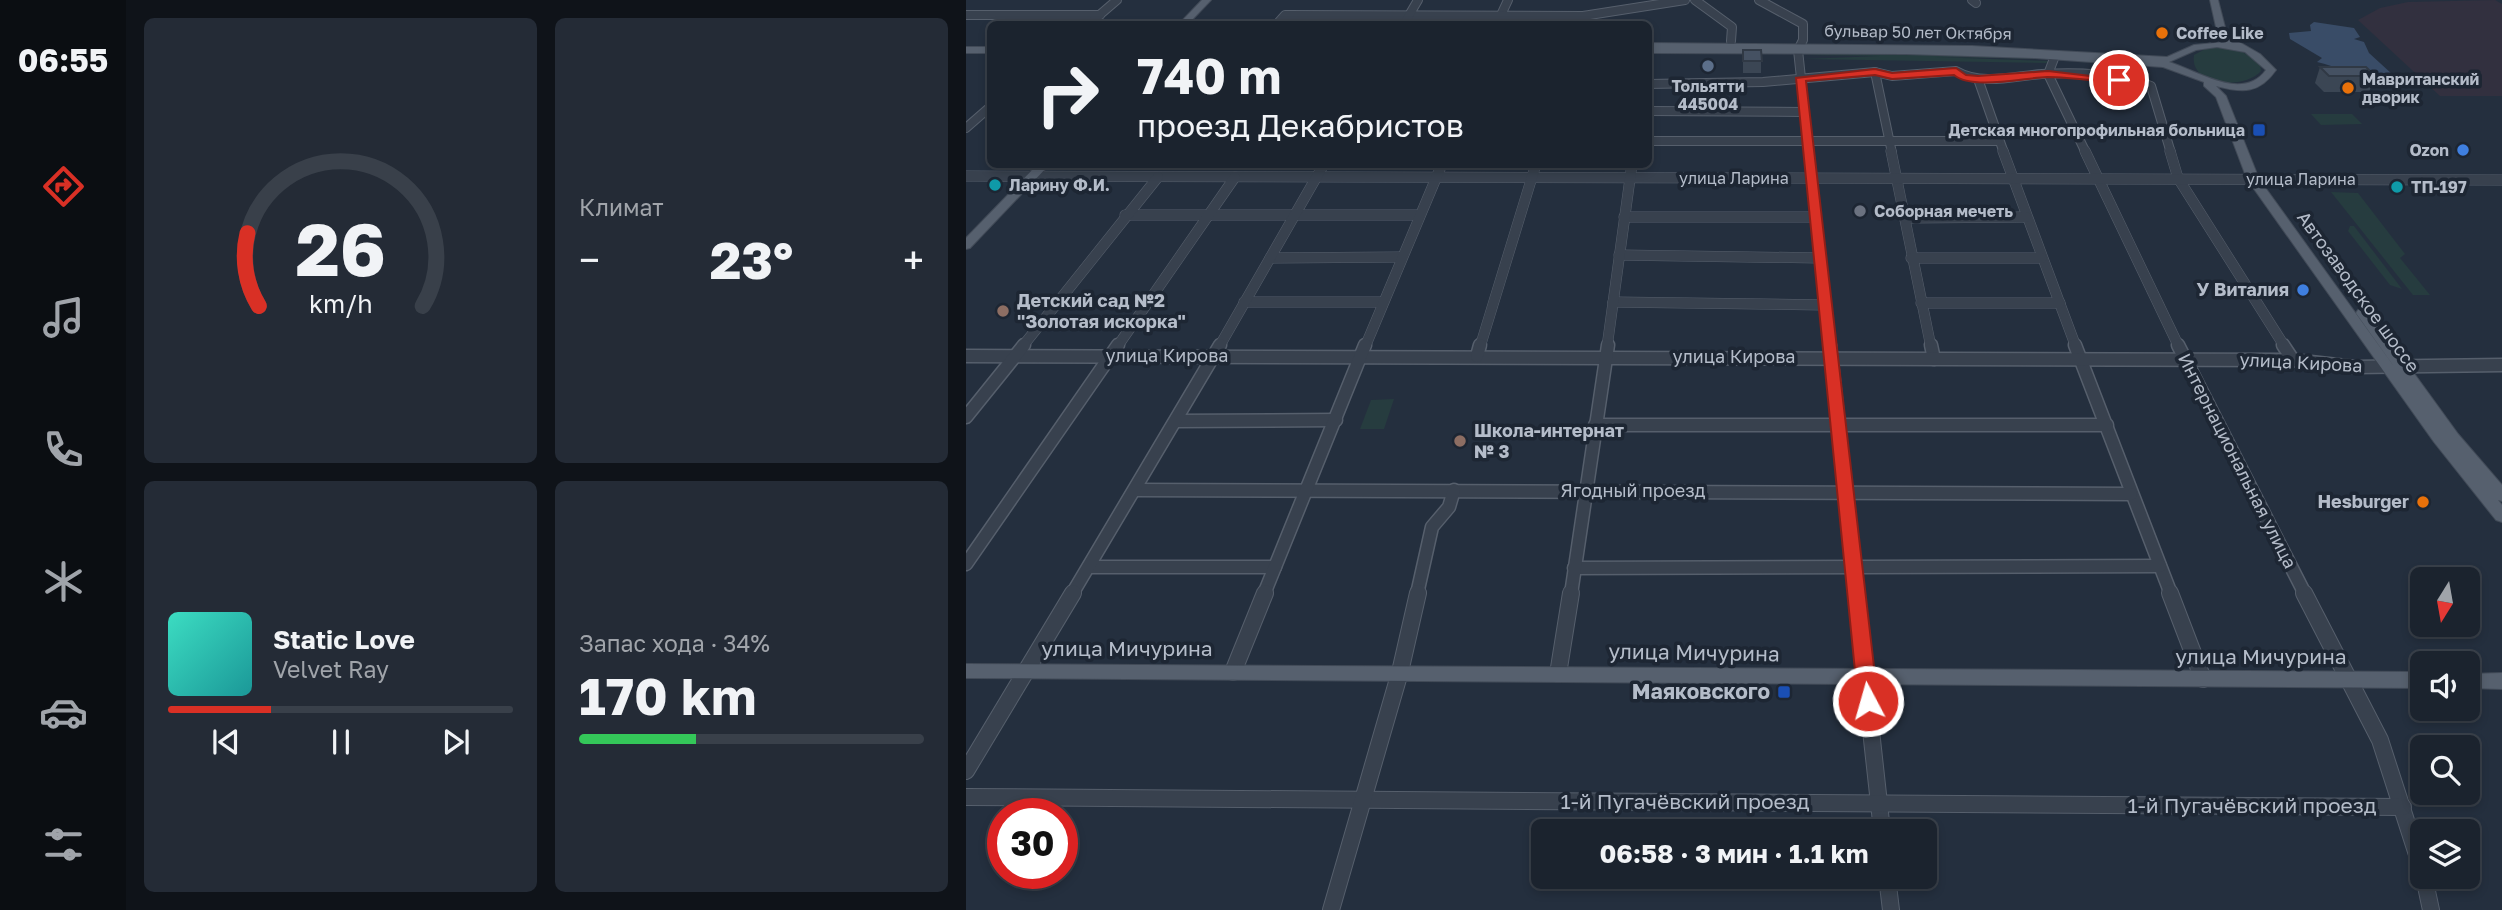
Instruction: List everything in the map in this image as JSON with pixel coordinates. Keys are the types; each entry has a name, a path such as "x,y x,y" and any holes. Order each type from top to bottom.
{"main road":[{"path":"1186,21 1207,0"},
{"path":"2203,81 2223,86 2241,86 2266,78 2271,70 2261,58 2223,36 2214,0"},
{"path":"2214,44 2223,36"},
{"path":"2214,44 2237,46"},
{"name":"бульвар 50 лет Октября","path":"1652,48 2058,51 2166,60 2196,47 2214,44"},
{"path":"966,48 987,48"},
{"name":"бульвар 50 лет Октября","path":"1799,48 2055,56 2164,64 2203,81"},
{"path":"2185,54 2182,60 2185,71"},
{"name":"Автозаводское шоссе","path":"2203,81 2221,96 2259,179 2394,366 2502,496"},
{"name":"Автозаводское шоссе","path":"2241,86 2234,91 2234,98 2259,179"},
{"path":"966,245 1041,168"},
{"name":"Автозаводское шоссе","path":"2394,366 2439,439 2502,516"},
{"name":"улица Мичурина","path":"966,671 2410,680"},
{"path":"2480,681 2502,681"}],"street":[{"path":"1093,21 1117,0"},
{"path":"1406,21 1418,0"},
{"path":"1502,15 1508,0"},
{"path":"1280,21 1285,15 1502,15 1582,20 1685,0"},
{"path":"1695,0 1732,27 1731,41"},
{"path":"1759,0 1803,24 1799,48 1801,78 1881,819"},
{"path":"966,15 1100,15"},
{"path":"2048,74 2055,56"},
{"path":"1652,84 1875,72 1892,76 1956,71 1963,77 1978,79 2048,74 2149,85 2178,178 2293,360"},
{"path":"1875,72 1906,218 1911,258 1934,359"},
{"name":"Интернациональная улица","path":"2048,74 2185,360 2380,740 2410,830"},
{"path":"1978,79 2026,217 2203,679"},
{"path":"966,128 987,110"},
{"path":"1652,111 1805,112"},
{"path":"1652,141 1998,141"},
{"path":"966,771 1090,567 1322,168"},
{"path":"1233,672 1309,490 1382,302 1439,168"},
{"path":"1476,356 1535,168"},
{"path":"1558,674 1588,490 1631,171"},
{"name":"улица Ларина","path":"966,176 1532,177 1631,171 1812,178 2502,180"},
{"path":"966,417 1157,177"},
{"path":"966,564 1235,177"},
{"path":"1125,215 1418,215"},
{"path":"1624,216 1816,217"},
{"path":"1906,218 2026,217"},
{"path":"1619,255 1820,258"},
{"path":"1270,258 1402,257"},
{"path":"1911,258 2042,258"},
{"path":"1244,302 1382,302"},
{"path":"1613,302 1825,305"},
{"path":"1921,303 2060,303"},
{"name":"улица Кирова","path":"966,356 2293,360 2355,368 2502,365"},
{"path":"1176,421 1336,420"},
{"path":"1595,425 2107,425"},
{"name":"Ягодный проезд","path":"1135,490 2131,494"},
{"path":"1331,910 1400,672 1432,527 1449,507 1454,490"},
{"path":"1574,568 2160,566"},
{"path":"1090,567 1275,567"},
{"name":"1-й Пугачёвский проезд","path":"966,797 2403,807"},
{"path":"1888,889 1891,910"},
{"path":"2427,889 2431,910"}],"shaded area":[{"path":"2495,0 2502,4 2502,96 2440,96 2358,20 2380,8 2408,2"}],"green space":[{"path":"2207,48 2241,51 2260,63 2261,71 2243,81 2231,83 2209,79 2200,74 2195,66 2194,55"},
{"path":"1865,52 2047,57 2050,59 1933,57 2050,61 1804,59 1880,56 1803,55"},
{"path":"2311,114 2352,114 2362,124 2321,125"},
{"path":"2331,192 2358,193 2405,254 2400,258 2430,295 2413,295"},
{"path":"2350,226 2354,226 2402,289 2390,285 2348,231"},
{"path":"1394,399 1384,429 1360,429 1371,400"}],"water":[{"path":"2314,22 2354,28 2360,37 2354,39 2364,42 2369,53 2392,74 2363,75 2317,62 2322,58 2290,39 2289,33 2311,31 2310,25"}],"building":[{"path":"1743,50 1761,50 1762,61 1743,61"},
{"path":"2320,67 2366,67 2375,76 2329,76"}],"place":[{"name":"Coffee Like","path":"2162,33"},
{"name":"Тольятти 445004","path":"1708,66"},
{"name":"Мавританский дворик","path":"2348,88"},
{"name":"Детская многопрофильная больница","path":"2259,130"},
{"name":"Ozon","path":"2463,150"},
{"name":"Ларину Ф.И.","path":"995,185"},
{"name":"ТП-197","path":"2397,187"},
{"name":"Cоборная мечеть","path":"1860,211"},
{"name":"У Виталия","path":"2303,290"},
{"name":"Детский сад №2 \"Золотая искорка\"","path":"1003,311"},
{"name":"Школа-интернат № 3","path":"1460,441"},
{"name":"Hesburger","path":"2423,502"},
{"name":"Маяковского","path":"1784,692"}],"route":[{"path":"1868,701 1801,78 1875,72 1892,76 1956,71 1963,77 1978,79 2048,74 2119,80"}]}
